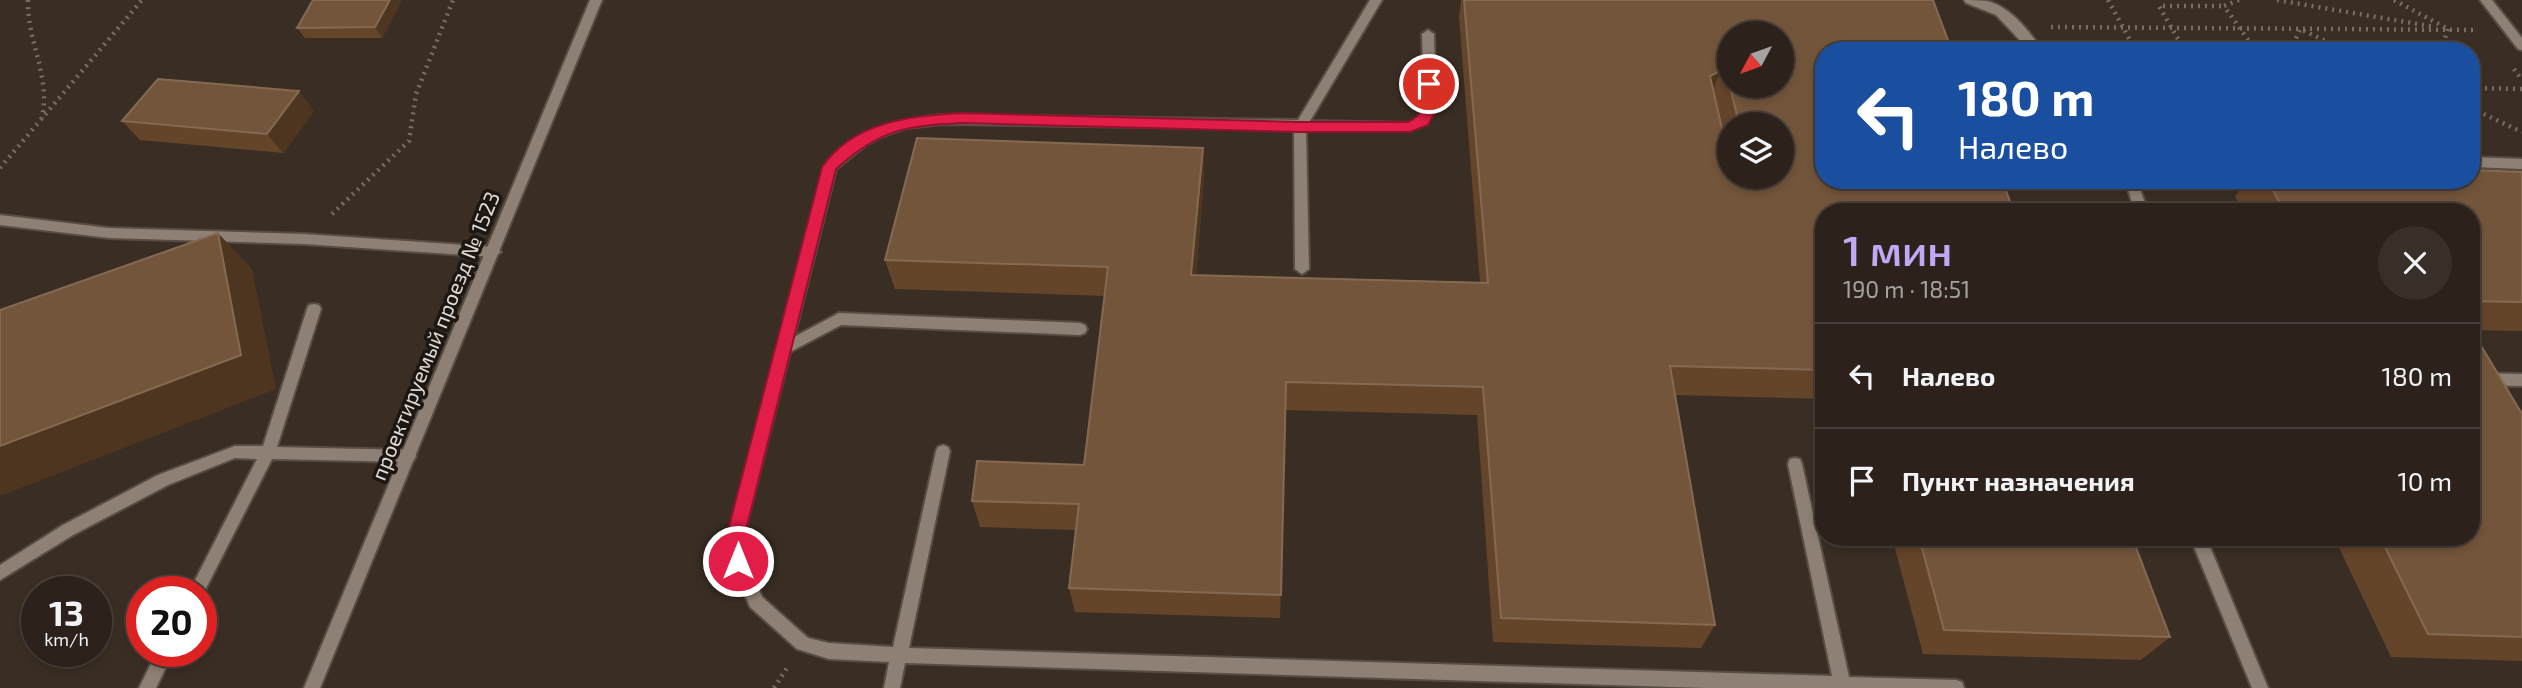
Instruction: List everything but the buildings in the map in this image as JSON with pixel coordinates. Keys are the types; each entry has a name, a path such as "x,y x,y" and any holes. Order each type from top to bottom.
{"street":[{"name":"проектируемый проезд № 1523","path":"313,688 596,0"},
{"path":"1302,269 1300,127 1376,0"},
{"path":"1970,0 1991,4 2029,42"},
{"path":"2486,0 2522,46"},
{"path":"1428,34 1430,109 1423,121 1410,127 1300,127 963,118 923,120 887,127 854,145 830,167 733,546 755,602 803,644 829,651 1956,688"},
{"path":"2480,162 2522,164"},
{"path":"0,220 109,233 304,239 494,252"},
{"path":"205,576 268,453 314,309"},
{"path":"783,349 839,319 1080,329"},
{"path":"2480,379 2522,380"},
{"path":"892,688 943,451"},
{"path":"0,573 68,530 163,480 236,452 409,456"},
{"path":"1795,464 1842,684"},
{"path":"2202,546 2260,688"},
{"path":"147,688 158,667"}],"path":[{"path":"28,0 28,26 46,83 47,98 41,121"},
{"path":"0,168 142,0"},
{"path":"304,239 409,141 416,94 453,0"},
{"path":"2108,0 2131,42"},
{"path":"2179,42 2159,6 2224,6 2239,0"},
{"path":"2277,0 2448,29"},
{"path":"2394,0 2448,29"},
{"path":"2224,6 2248,42"},
{"path":"2015,26 2510,31"},
{"path":"2294,42 2300,29"},
{"path":"2300,29 2328,42"},
{"path":"2444,42 2448,29"},
{"path":"2480,88 2522,89"},
{"path":"2480,112 2522,132"}],"route":[{"path":"738,561 733,546 830,167 854,145 887,127 923,120 963,118 1300,127 1410,127 1423,121 1430,109 1429,84"}]}
